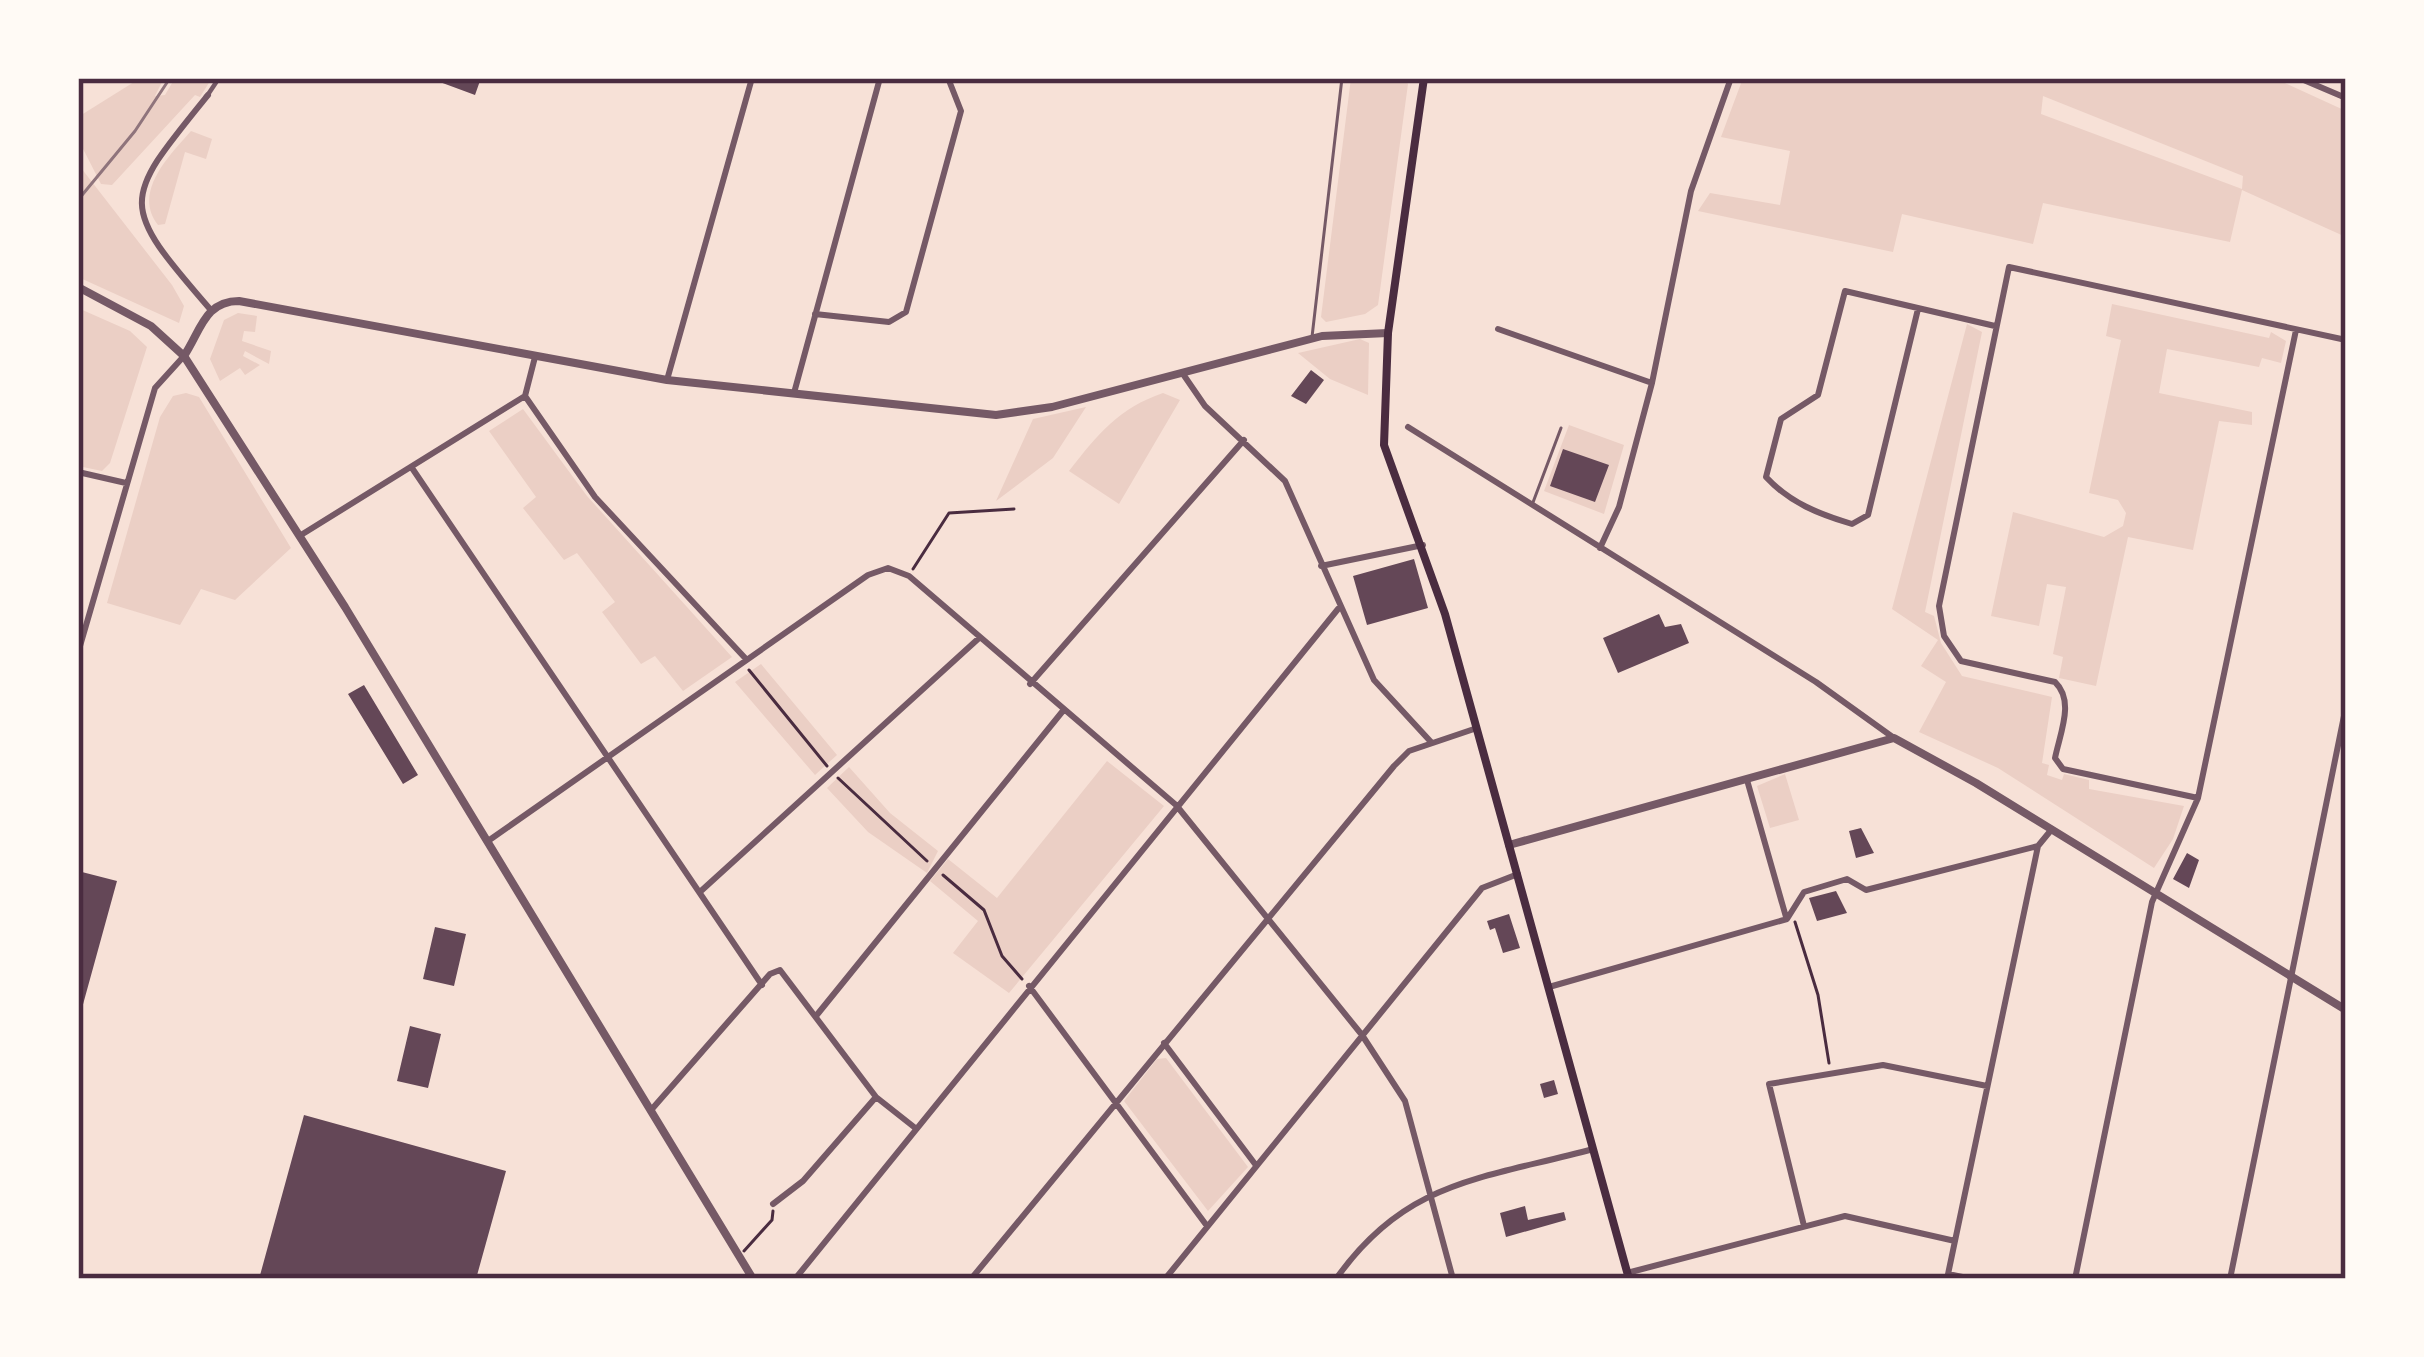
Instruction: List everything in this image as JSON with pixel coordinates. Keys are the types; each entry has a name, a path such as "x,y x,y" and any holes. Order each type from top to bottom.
{"main road":[{"path":"1424,78 1388,333 1384,445 1423,545 1478,728 1628,1276"}],"street":[{"path":"210,309 147,230 141,205 148,169 219,78"},
{"path":"667,380 752,78"},
{"path":"794,395 880,78"},
{"path":"815,314 889,322 906,312 961,111 948,78"},
{"path":"1600,548 1619,507 1652,383 1691,191 1730,78"},
{"path":"2299,78 2346,98"},
{"path":"2198,798 2063,769 2054,758 2066,705 2063,690 2055,682 1961,662 1944,636 1939,606 2009,267 2346,340"},
{"path":"78,287 151,326 184,356 301,535 753,1279"},
{"path":"1918,309 1868,515 1852,524 1815,512 1781,492 1766,476 1781,419 1818,395 1845,291 1995,326"},
{"path":"78,652 155,388 184,356 210,309 220,301 667,380 996,415 1052,407 1312,339 1359,331 1388,333"},
{"path":"1498,329 1652,383"},
{"path":"2075,1279 2155,892 2198,798 2296,330"},
{"path":"301,535 525,396 536,357"},
{"path":"1182,371 1205,406 1286,481 1338,609 1385,696 1431,742"},
{"path":"525,396 595,497 746,660"},
{"path":"1408,427 1834,693 1894,738 2346,1010"},
{"path":"1030,684 1244,440"},
{"path":"412,468 762,985"},
{"path":"78,472 126,483"},
{"path":"1321,566 1423,545"},
{"path":"488,842 868,575 888,568 909,576 1062,712 1176,805 1362,1035 1400,1090 1453,1279"},
{"path":"795,1279 1338,609"},
{"path":"700,892 978,639"},
{"path":"2230,1279 2346,706"},
{"path":"816,1016 1062,712"},
{"path":"971,1279 1402,757 1431,742 1478,728"},
{"path":"1509,845 1894,738"},
{"path":"1746,777 1786,920"},
{"path":"1972,1279 1947,1276 2038,846 2052,829"},
{"path":"1549,987 1786,920 1804,892 1847,880 1867,890 2038,846"},
{"path":"1165,1279 1482,888 1518,874"},
{"path":"652,1109 780,970 876,1097 914,1127"},
{"path":"1029,986 1207,1226"},
{"path":"1164,1042 1256,1166"},
{"path":"1804,1226 1769,1084 1882,1065 1987,1086"},
{"path":"773,1204 803,1181 876,1097"},
{"path":"1336,1279 1381,1223 1429,1192 1593,1150"},
{"path":"1628,1276 1845,1216 1954,1241"}],"lane":[{"path":"1312,339 1342,78"},
{"path":"1531,506 1561,428"}],"path":[{"path":"909,576 949,513 1014,509"},
{"path":"749,670 787,723 880,823 984,910 1002,956 1029,986"},
{"path":"1786,920 1797,923 1830,1071"},
{"path":"740,1256 772,1220 773,1204"}],"shaded area":[{"path":"133,78 164,78 155,96 165,95 175,78 212,78 200,97 195,95 112,185 101,184 78,139 78,117 134,82"},
{"path":"1351,78 1404,78 1408,84 1378,305 1365,314 1326,322 1321,317"},
{"path":"1743,78 2274,78 2346,111 2346,237 2242,190 2230,242 2043,203 2033,244 1902,214 1893,252 1698,211 1710,193 1780,205 1790,151 1721,137","holes":["2043,96 2243,176 2242,189 2041,114"]},
{"path":"191,131 212,139 206,159 185,152 165,224 158,225 151,212 151,187"},
{"path":"78,164 172,285 184,306 179,323 78,277"},
{"path":"2112,304 2269,338 2271,332 2286,341 2281,363 2262,358 2259,367 2167,349 2159,393 2252,412 2252,425 2219,421 2193,550 2128,537 2096,686 2059,678 2063,657 2053,654 2066,587 2047,584 2039,626 1991,616 2013,512 2104,537 2123,526 2126,513 2118,500 2089,493 2121,340 2106,336"},
{"path":"78,308 130,331 147,347 110,463 102,471 78,466"},
{"path":"238,313 257,316 255,332 244,331 242,341 271,351 269,364 245,351 243,356 260,365 245,375 240,368 220,381 210,359 224,320"},
{"path":"1967,324 1982,332 1925,612 1934,616 1941,643 1962,676 2052,697 2042,763 2049,765 2047,775 2062,780 2064,774 2089,780 2089,789 2184,806 2173,839 2154,868 1998,768 1919,732 1946,682 1921,666 1938,640 1892,609"},
{"path":"1360,339 1369,343 1368,395 1330,379 1298,353"},
{"path":"1163,393 1180,400 1119,504 1069,471 1110,424"},
{"path":"173,396 199,397 291,548 235,600 201,589 180,625 107,603 160,417"},
{"path":"1086,407 1053,458 996,501 1033,419"},
{"path":"523,409 587,496 732,657 683,691 655,656 641,664 602,612 615,602 577,553 564,560 523,508 536,497 489,431"},
{"path":"1569,425 1624,445 1604,514 1544,491"},
{"path":"761,664 837,755 815,775 735,682"},
{"path":"1107,761 1164,806 1009,993 953,953 978,921 930,881 948,859 997,898"},
{"path":"849,767 890,813 938,851 927,873 868,832 827,788"},
{"path":"1785,774 1799,820 1770,828 1757,786"},
{"path":"1166,1058 1248,1167 1208,1211 1124,1101 1157,1059"}],"building":[{"path":"429,78 481,78 475,95"},
{"path":"1311,370 1324,380 1306,404 1291,396"},
{"path":"1563,449 1609,465 1595,502 1550,486"},
{"path":"1414,559 1428,608 1367,625 1353,576"},
{"path":"1659,614 1665,627 1681,624 1689,643 1618,673 1603,638"},
{"path":"364,685 418,775 403,784 348,694"},
{"path":"1861,828 1874,853 1856,858 1849,831"},
{"path":"2187,853 2199,860 2189,888 2173,879"},
{"path":"78,871 117,881 79,1019 78,1019"},
{"path":"1836,891 1847,913 1817,921 1809,898"},
{"path":"1509,914 1520,948 1503,953 1495,928 1490,930 1487,921"},
{"path":"435,927 466,934 454,986 423,979"},
{"path":"410,1026 441,1034 428,1088 397,1081"},
{"path":"1554,1080 1558,1094 1544,1098 1540,1084"},
{"path":"304,1115 506,1171 476,1279 259,1279"},
{"path":"1525,1206 1528,1220 1564,1212 1566,1220 1506,1237 1500,1213"}],"railway":[{"path":"78,200 135,131 170,78"}]}
